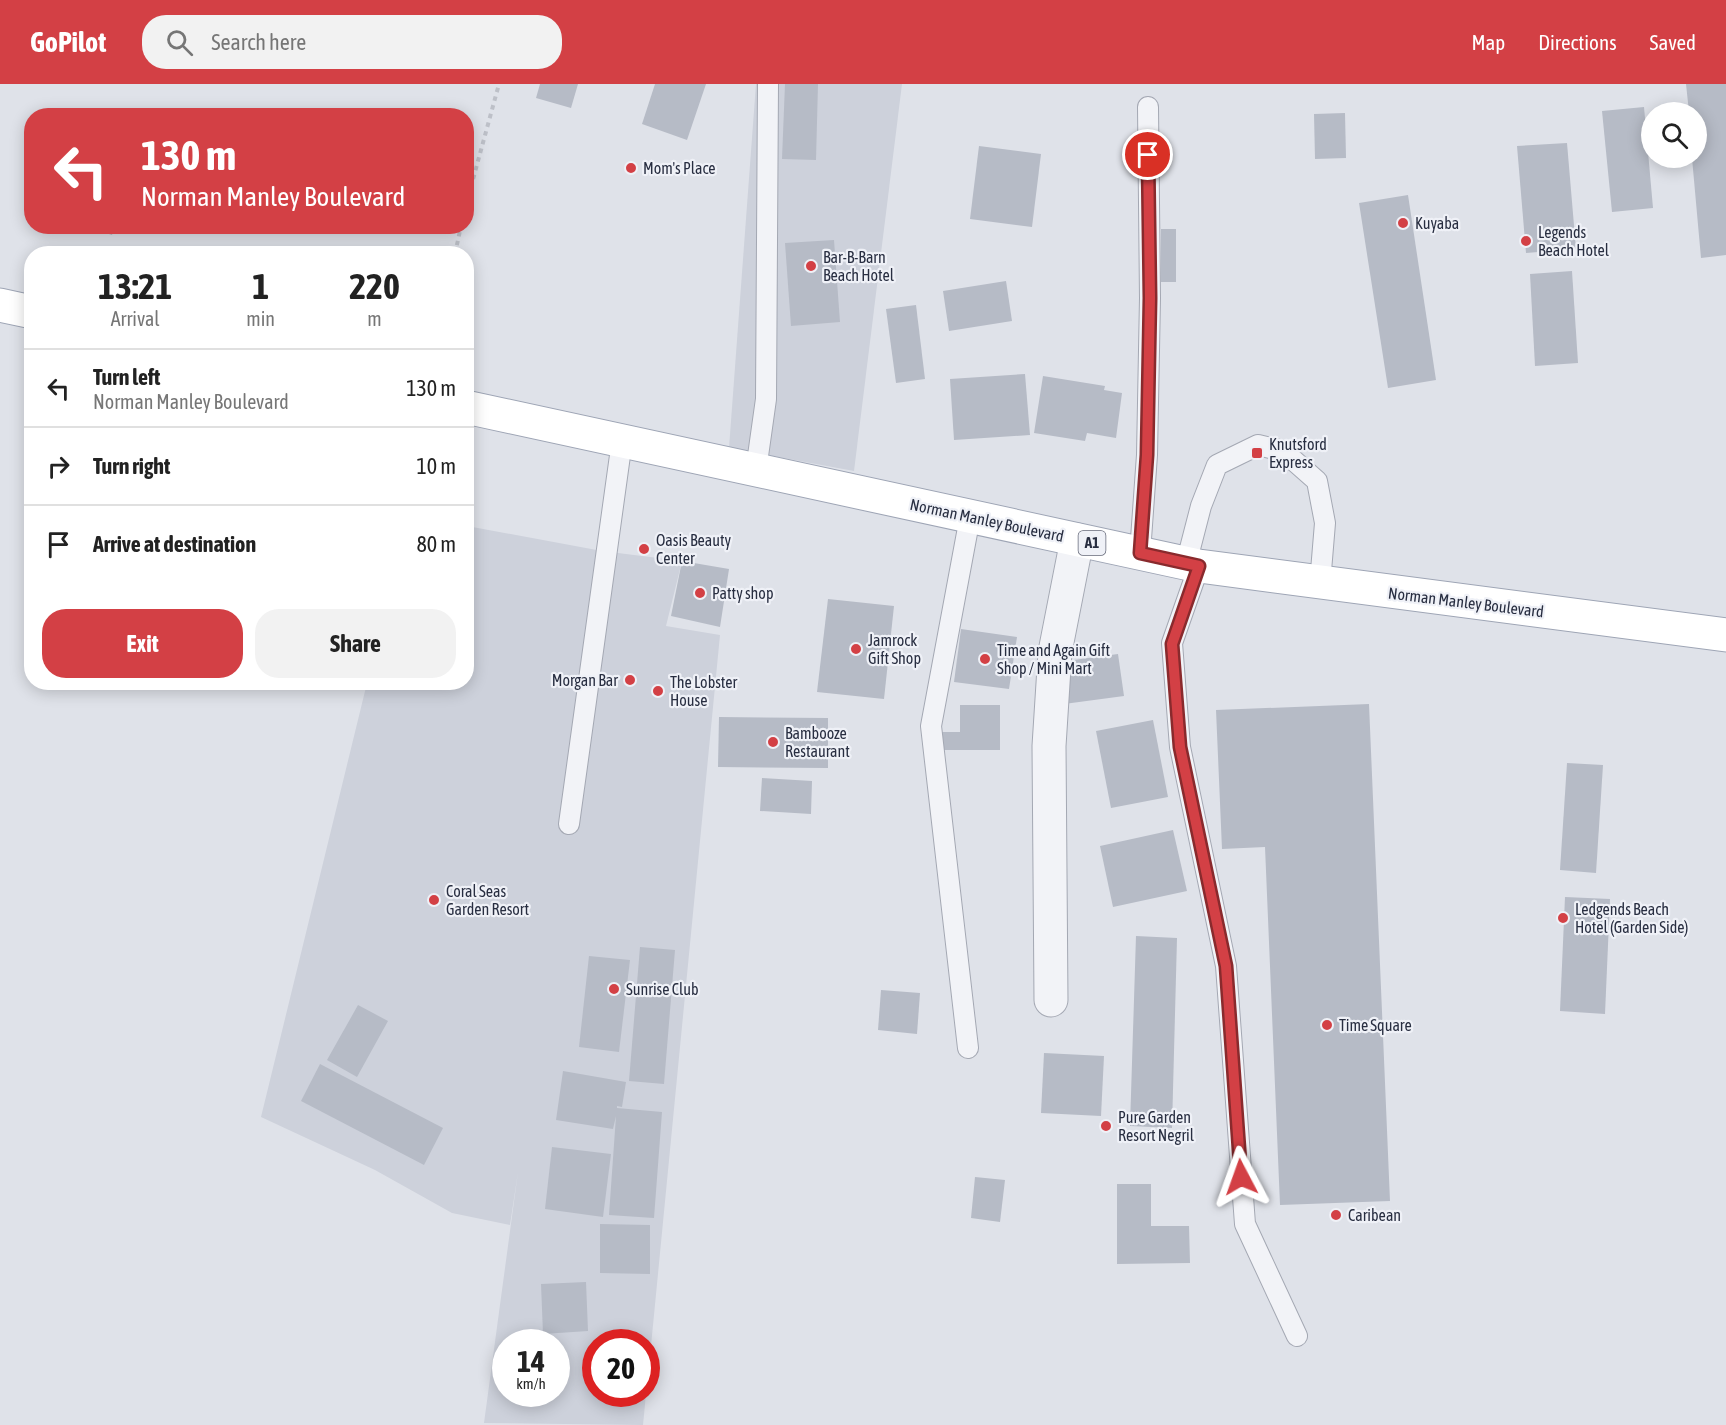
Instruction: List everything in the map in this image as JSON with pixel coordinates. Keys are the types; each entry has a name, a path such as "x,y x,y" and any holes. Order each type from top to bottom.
{"main road":[{"path":"0,305 24,310"},
{"name":"Norman Manley Boulevard","path":"474,409 1192,565 1726,635"}],"street":[{"path":"1051,1000 1050,734 1055,652 1077,540"}],"lane":[{"path":"756,470 766,399 768,84"},
{"path":"1140,553 1147,455 1150,298 1148,107"},
{"path":"569,824 622,441"},
{"path":"1297,1335 1245,1224 1226,966 1180,747 1172,644 1192,565 1201,506 1217,465 1258,445 1283,451 1317,481 1325,523 1320,583"},
{"path":"968,1048 932,726 970,517"}],"path":[{"path":"474,176 499,84"}],"shaded area":[{"name":"Bar-B-Barn Beach Hotel","path":"756,84 902,84 854,471 729,448"},
{"path":"474,527 602,551 682,561 666,626 720,635 653,1329 582,1329 582,1407 645,1407 643,1425 484,1423 492,1364 492,1407 570,1407 570,1329 497,1329 518,1172 510,1225 452,1213 375,1170 261,1117 365,690 474,690"}],"building":[{"path":"540,84 578,84 571,108 536,98"},
{"path":"655,84 706,84 687,140 642,124"},
{"path":"785,84 818,84 816,160 782,159"},
{"path":"1686,84 1726,84 1726,255 1701,258 1693,168 1707,168 1707,102 1688,102"},
{"path":"1641,107 1641,168 1649,168 1653,208 1612,212 1602,111"},
{"path":"1345,113 1346,158 1315,159 1314,114"},
{"path":"1567,143 1576,249 1526,253 1517,146"},
{"path":"979,146 1041,154 1032,227 970,219"},
{"path":"1408,195 1436,380 1388,388 1359,203"},
{"path":"1161,229 1176,229 1176,282 1161,282"},
{"path":"834,240 840,322 791,326 785,243"},
{"path":"1572,271 1578,363 1535,366 1530,274"},
{"path":"1006,281 1012,321 949,331 943,291"},
{"path":"916,305 925,379 896,383 886,309"},
{"path":"1025,374 1030,435 954,440 950,379"},
{"path":"1043,376 1105,386 1104,390 1122,393 1116,438 1087,433 1085,441 1034,433"},
{"name":"Patty shop","path":"682,561 729,569 720,627 671,616"},
{"name":"Jamrock Gift Shop","path":"828,599 894,606 884,699 817,692"},
{"name":"Time and Again Gift Shop / Mini Mart","path":"961,629 1017,637 1009,689 954,682"},
{"path":"1118,654 1124,696 1064,704 1059,662"},
{"name":"Time Square","path":"1369,704 1390,1201 1280,1205 1265,847 1222,849 1216,710"},
{"path":"960,705 1000,705 1000,750 941,750 941,732 960,732"},
{"name":"Bambooze Restaurant","path":"719,717 828,718 828,768 718,767"},
{"path":"1153,720 1168,797 1111,808 1096,731"},
{"path":"1567,763 1603,765 1596,873 1560,870"},
{"path":"762,778 812,781 811,814 760,811"},
{"path":"1173,830 1187,891 1113,907 1100,846"},
{"path":"1565,897 1610,899 1605,1014 1560,1011"},
{"path":"1136,936 1177,938 1172,1128 1130,1126"},
{"path":"640,947 675,950 664,1084 629,1081"},
{"path":"589,956 630,960 619,1052 579,1047"},
{"path":"881,990 920,993 917,1034 878,1030"},
{"path":"358,1005 388,1021 357,1077 327,1060"},
{"path":"1044,1053 1104,1056 1101,1116 1041,1113"},
{"path":"320,1064 443,1128 424,1165 301,1101"},
{"path":"563,1071 626,1082 622,1107 617,1106 617,1108 662,1112 654,1218 609,1215 616,1116 613,1129 556,1120"},
{"path":"552,1147 611,1154 603,1217 545,1209"},
{"path":"975,1177 1005,1180 1000,1222 971,1218"},
{"path":"1117,1184 1151,1184 1151,1226 1189,1226 1190,1263 1117,1264"},
{"path":"600,1224 650,1225 650,1274 600,1273"},
{"path":"586,1282 588,1329 570,1332 570,1329 543,1329 541,1284"}],"place":[{"name":"Mom's Place","path":"631,168"},
{"name":"Kuyaba","path":"1403,223"},
{"name":"Legends Beach Hotel","path":"1526,241"},
{"name":"Bar-B-Barn Beach Hotel","path":"811,266"},
{"name":"Knutsford Express","path":"1257,453"},
{"name":"Oasis Beauty Center","path":"644,549"},
{"name":"Patty shop","path":"700,593"},
{"name":"Jamrock Gift Shop","path":"856,649"},
{"name":"Time and Again Gift Shop / Mini Mart","path":"985,659"},
{"name":"Morgan Bar","path":"630,680"},
{"name":"The Lobster House","path":"658,691"},
{"name":"Bambooze Restaurant","path":"773,742"},
{"name":"Coral Seas Garden Resort","path":"434,900"},
{"name":"Ledgends Beach Hotel (Garden Side)","path":"1563,918"},
{"name":"Sunrise Club","path":"614,989"},
{"name":"Time Square","path":"1327,1025"},
{"name":"Pure Garden Resort Negril","path":"1106,1126"},
{"name":"Caribean","path":"1336,1215"}],"route":[{"path":"1148,155 1150,298 1147,455 1140,553 1199,566 1172,644 1180,747 1226,966 1241,1177"}]}
